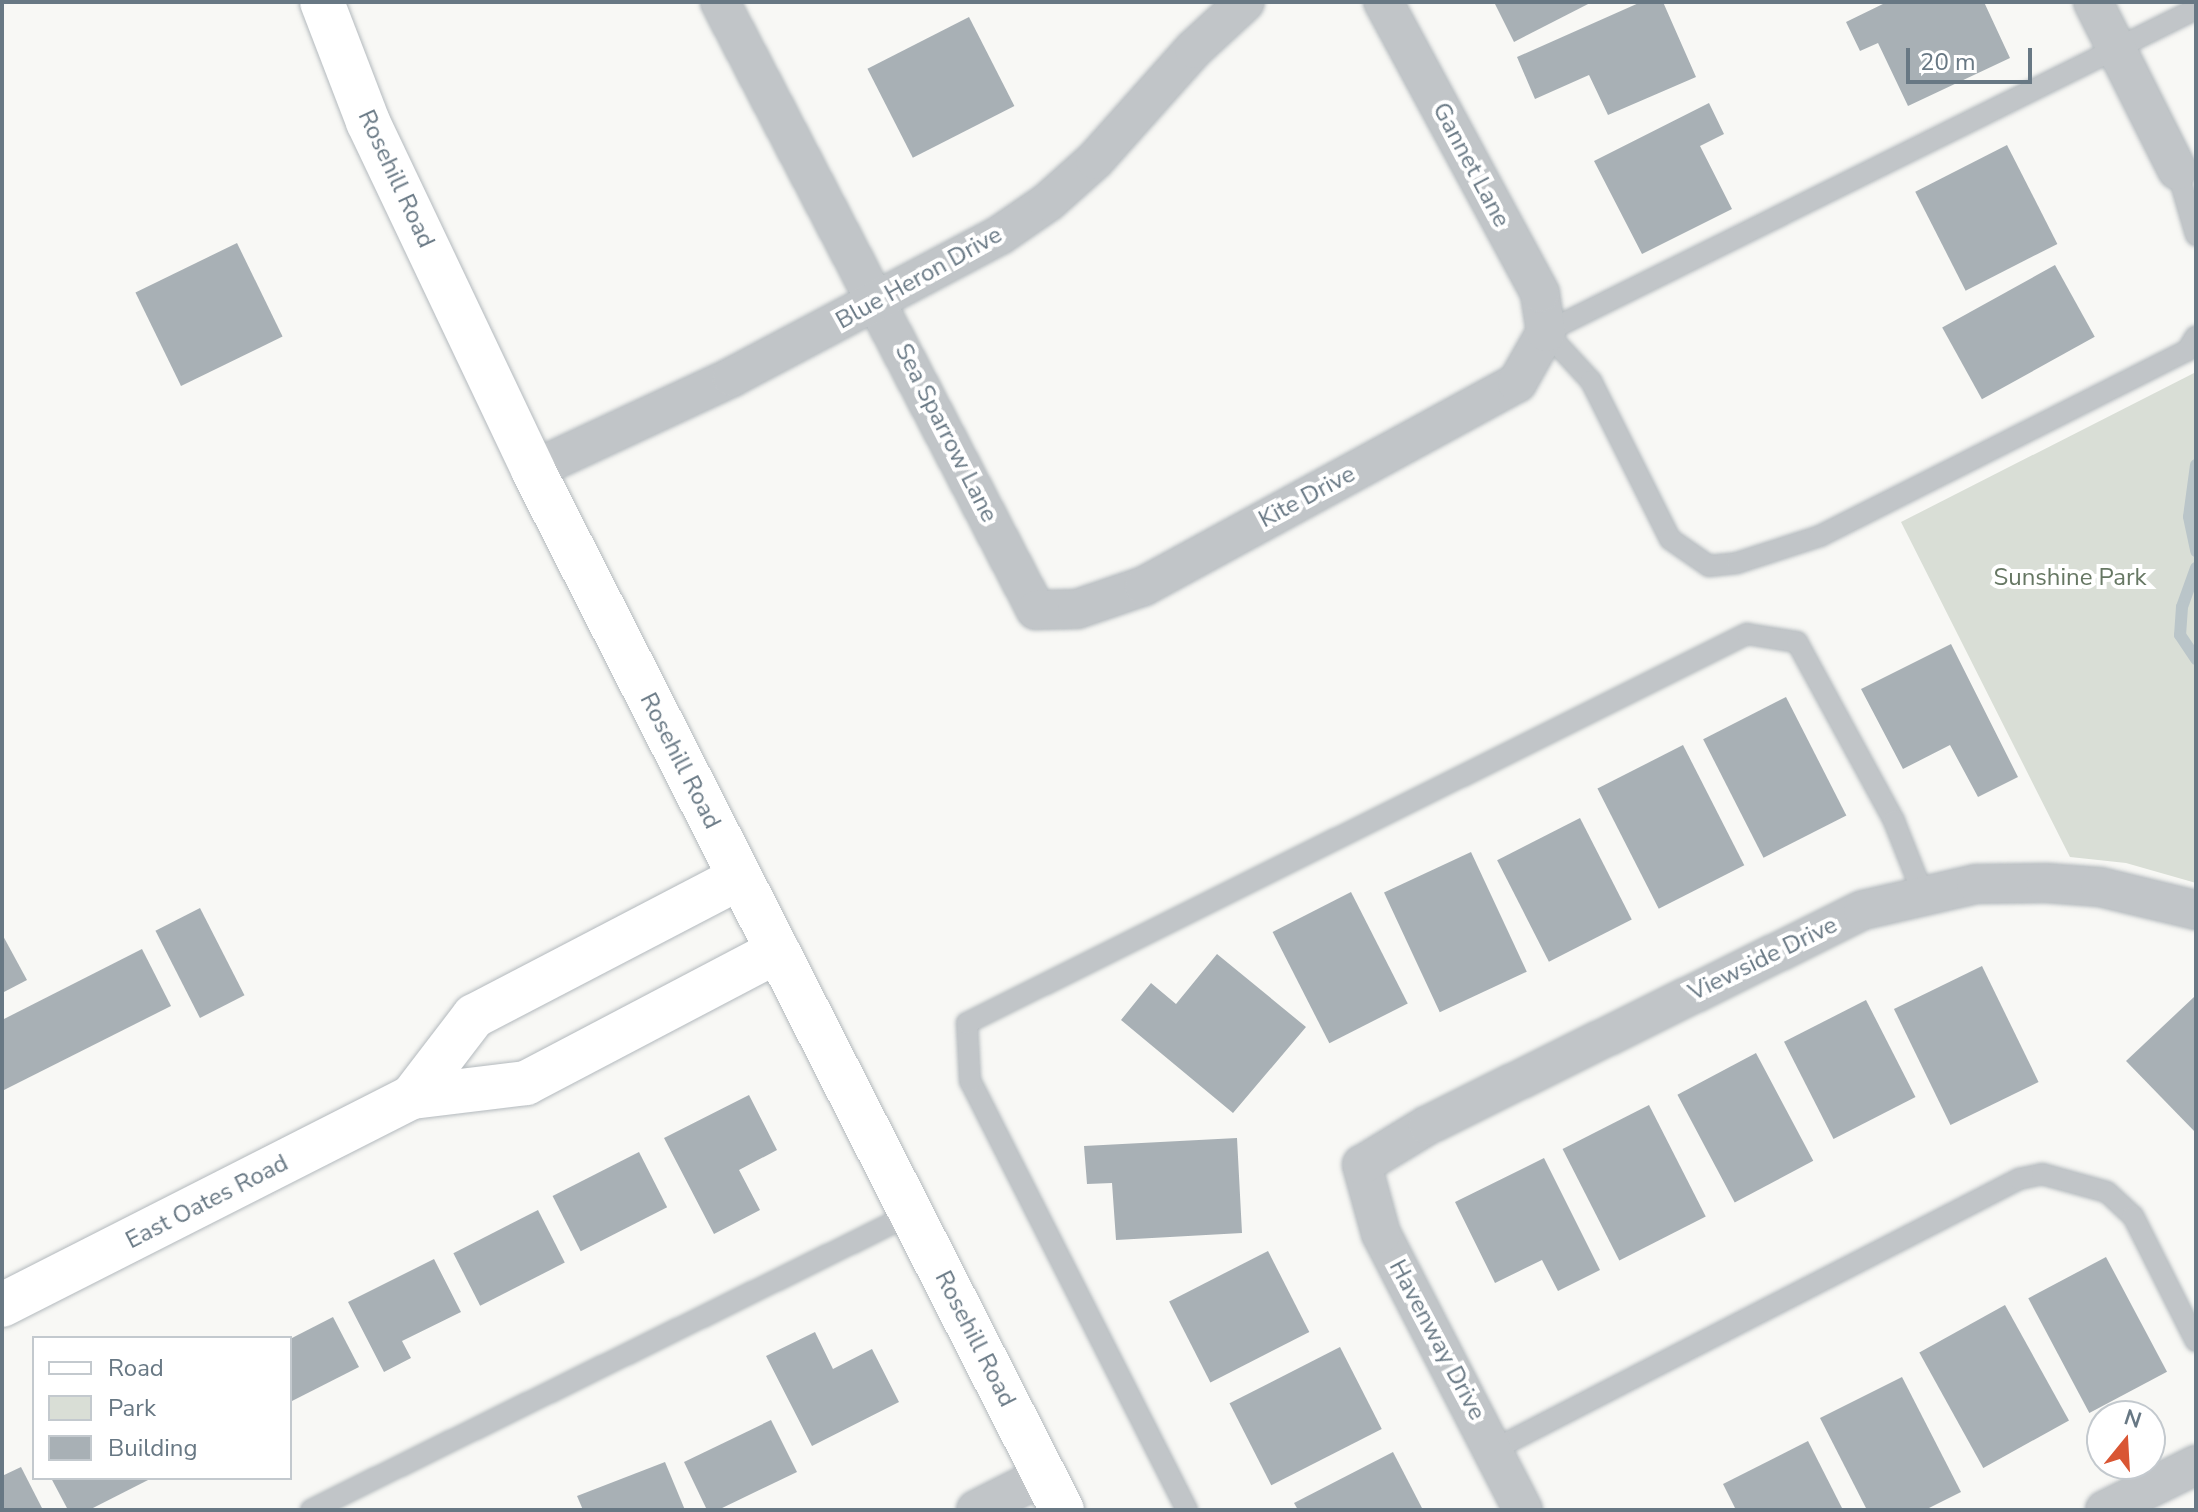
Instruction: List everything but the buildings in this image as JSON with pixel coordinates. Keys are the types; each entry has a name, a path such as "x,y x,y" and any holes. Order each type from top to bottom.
{"street":[{"name":"Rosehill Road","path":"322,2 368,122 533,470 1054,1492"},
{"name":"Sea Sparrow Lane","path":"720,2 879,302 1036,610"},
{"name":"Blue Heron Drive","path":"533,470 879,302 1048,202 1245,2"},
{"name":"Gannet Lane","path":"1383,2 1540,293 1546,332"},
{"path":"2093,2 2177,170"},
{"name":"Kite Drive","path":"1036,610 1077,609 1144,586 1517,383 1546,332"},
{"name":"East Oates Road","path":"412,1097 474,1016 739,878"},
{"name":"Viewside Drive","path":"1362,1165 1428,1125 1863,910 1976,884 2046,883 2100,887 2196,910"},
{"name":"East Oates Road","path":"2,1305 412,1097 526,1083 777,951"},
{"name":"Havenway Drive","path":"1362,1165 1381,1234 1523,1510"},
{"path":"2105,1510 2196,1465"},
{"path":"976,1510 1054,1492"}],"lane":[{"path":"2196,9 1546,332 1591,381 1670,539 1709,566 1737,563 1820,536 2187,351 2196,336"},
{"path":"2177,170 2196,235"},
{"path":"1187,1510 970,1081 967,1023 1747,634 1797,642 1894,821 1923,894"},
{"path":"1493,1450 2019,1179 2042,1174 2107,1192 2133,1216 2196,1341"},
{"path":"311,1510 911,1214"}],"green space":[{"name":"Sunshine Park","path":"2196,372 2196,883 2126,863 2070,857 1901,522"}],"waterway":[{"path":"2196,465 2189,517 2196,551"},
{"path":"2196,568 2182,607 2180,635 2196,659"}]}
